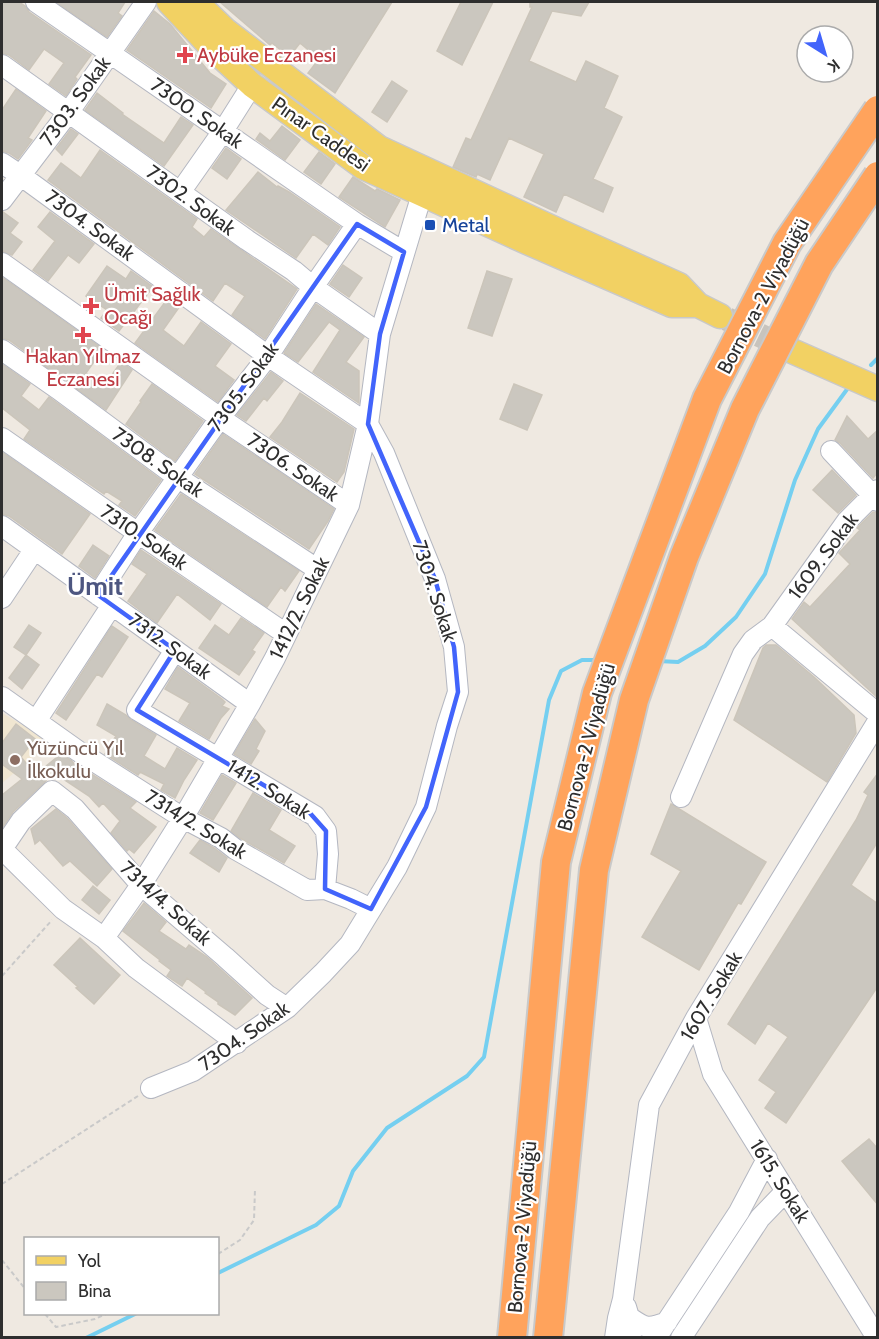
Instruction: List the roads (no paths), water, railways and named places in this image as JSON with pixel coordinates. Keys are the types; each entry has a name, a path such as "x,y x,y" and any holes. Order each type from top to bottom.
{"highway":[{"name":"Bornova-2 Viyadüğü","path":"512,1338 556,862 597,693 707,399 787,243 878,110"},
{"name":"Bornova-2 Viyadüğü","path":"548,1338 594,870 634,700 684,557 745,409 819,264 878,176"}],"main road":[{"name":"Pınar Caddesi","path":"169,2 212,48 252,85 363,166 527,242 672,305 709,310 679,285 379,148 225,30 196,2"},
{"path":"792,351 878,389"}],"street":[{"name":"7300. Sokak","path":"36,2 357,224"},
{"name":"7303. Sokak","path":"2,200 68,113 146,2"},
{"name":"7302. Sokak","path":"2,65 380,334"},
{"path":"181,191 252,85"},
{"name":"7304. Sokak","path":"2,163 268,356 368,424 384,453 435,579 453,647 458,692 426,807 397,867 350,944 287,1008 193,1071 151,1088"},
{"name":"1412/2. Sokak","path":"104,938 183,818 250,704 349,506 368,424 380,334 422,194"},
{"path":"357,224 404,252"},
{"name":"7305. Sokak","path":"36,721 105,600 138,533 220,418 268,356 357,224"},
{"name":"7306. Sokak","path":"2,263 220,418 349,506"},
{"name":"7308. Sokak","path":"2,350 177,477 317,569"},
{"name":"7310. Sokak","path":"2,438 286,634"},
{"path":"831,451 876,495"},
{"name":"1609. Sokak","path":"681,797 743,654 753,640 772,626 847,521 876,495"},
{"name":"7312. Sokak","path":"2,526 250,704"},
{"path":"2,598 34,550"},
{"path":"772,626 878,714"},
{"name":"1412. Sokak","path":"175,650 137,710 315,816 326,831 328,854 325,889"},
{"name":"7314/2. Sokak","path":"2,697 78,751 183,818 307,890 325,889 371,909"},
{"name":"1607. Sokak","path":"626,1308 649,1105 696,1018 878,721"},
{"name":"7314/4. Sokak","path":"2,849 21,821 52,791 75,809 141,885 267,995 287,1008"},
{"path":"2,849 63,909 104,938 136,968 237,1043"},
{"name":"1615. Sokak","path":"696,1018 713,1074 877,1338"},
{"path":"626,1308 640,1324 661,1330 739,1212 767,1159"},
{"path":"681,1338 760,1218 786,1191"},
{"path":"615,1338 618,1318 626,1308"},
{"path":"626,1308 631,1338"}],"waterway":[{"path":"871,365 878,358"},
{"path":"658,661 678,662 705,646 736,617 765,574 795,480 818,429 848,388"},
{"path":"219,1273 316,1225 339,1206 353,1171 387,1128 467,1076 484,1057 549,700 561,671 582,660 596,660"},
{"path":"86,1338 133,1315"}],"tunnel":[{"path":"727,319 792,351"}],"place":[{"name":"Aybüke Eczanesi","path":"185,55"},
{"name":"Metal","path":"430,225"},
{"name":"Ümit Sağlık Ocağı","path":"91,306"},
{"name":"Hakan Yılmaz Eczanesi","path":"83,335"},
{"name":"Yüzüncü Yıl İlkokulu","path":"15,760"}],"district":[{"name":"Ümit","path":"95,586"}]}
